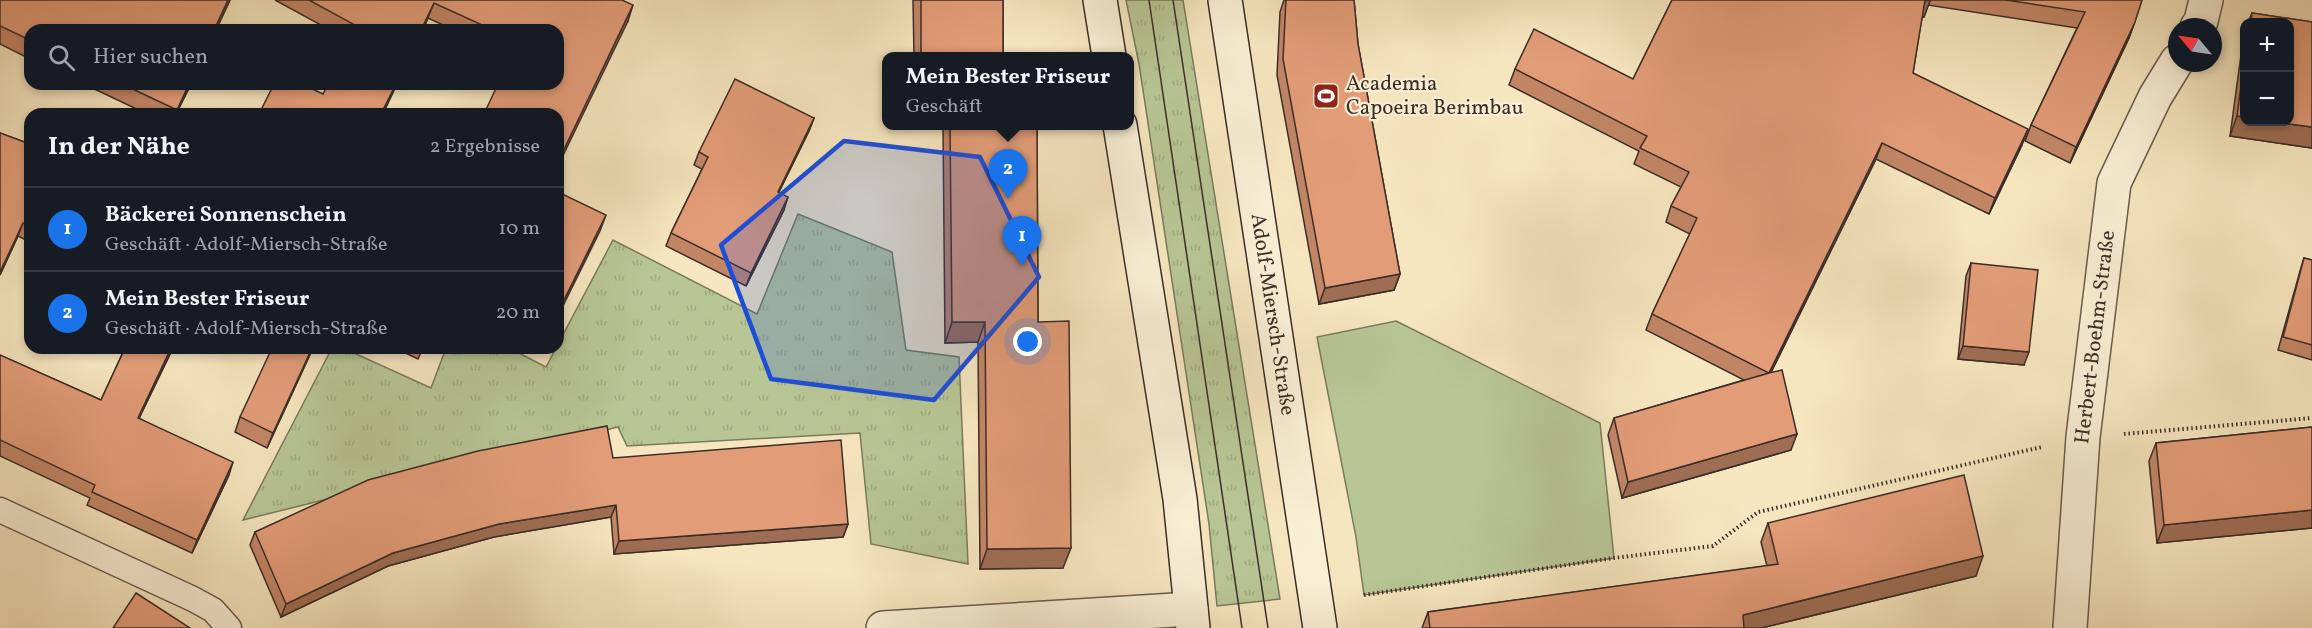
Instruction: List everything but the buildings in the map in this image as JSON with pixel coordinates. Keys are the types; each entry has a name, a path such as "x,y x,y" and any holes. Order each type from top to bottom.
{"main road":[{"path":"1100,0 1108,52"},
{"name":"Adolf-Miersch-Straße","path":"1225,0 1320,628"},
{"path":"2201,18 2206,0"},
{"name":"Herbert-Boehm-Straße","path":"2070,628 2083,437 2114,183 2155,97 2170,72"},
{"path":"884,628 1192,619 1180,499 1121,130"}],"lane":[{"path":"0,510 193,599 213,610 230,628"}],"path":[{"name":"Herbert-Boehm-Straße","path":"2120,434 2312,417"},
{"name":"Herbert-Boehm-Straße","path":"1364,595 1614,558 1713,546 1758,512 2045,446"}],"highlighted area":[{"path":"844,141 980,157 1039,277 934,400 771,379 721,245"}],"green space":[{"path":"1126,0 1183,0 1280,599 1217,606 1209,524 1139,64"},
{"path":"798,214 892,252 906,350 959,357 968,564 871,544 860,433 627,446 618,427 243,520 329,354 356,354 431,388 444,354 521,354 546,367 553,354 564,354 564,333 613,240 757,314"},
{"path":"1396,321 1600,423 1614,558 1364,595 1356,537 1317,337"}],"tram line":[{"path":"1149,0 1242,628"},
{"path":"1173,0 1268,628"}],"place":[{"name":"Academia Capoeira Berimbau","path":"1326,96"},
{"name":"Mein Bester Friseur","path":"1008,199"},
{"name":"Bäckerei Sonnenschein","path":"1022,266"}]}
